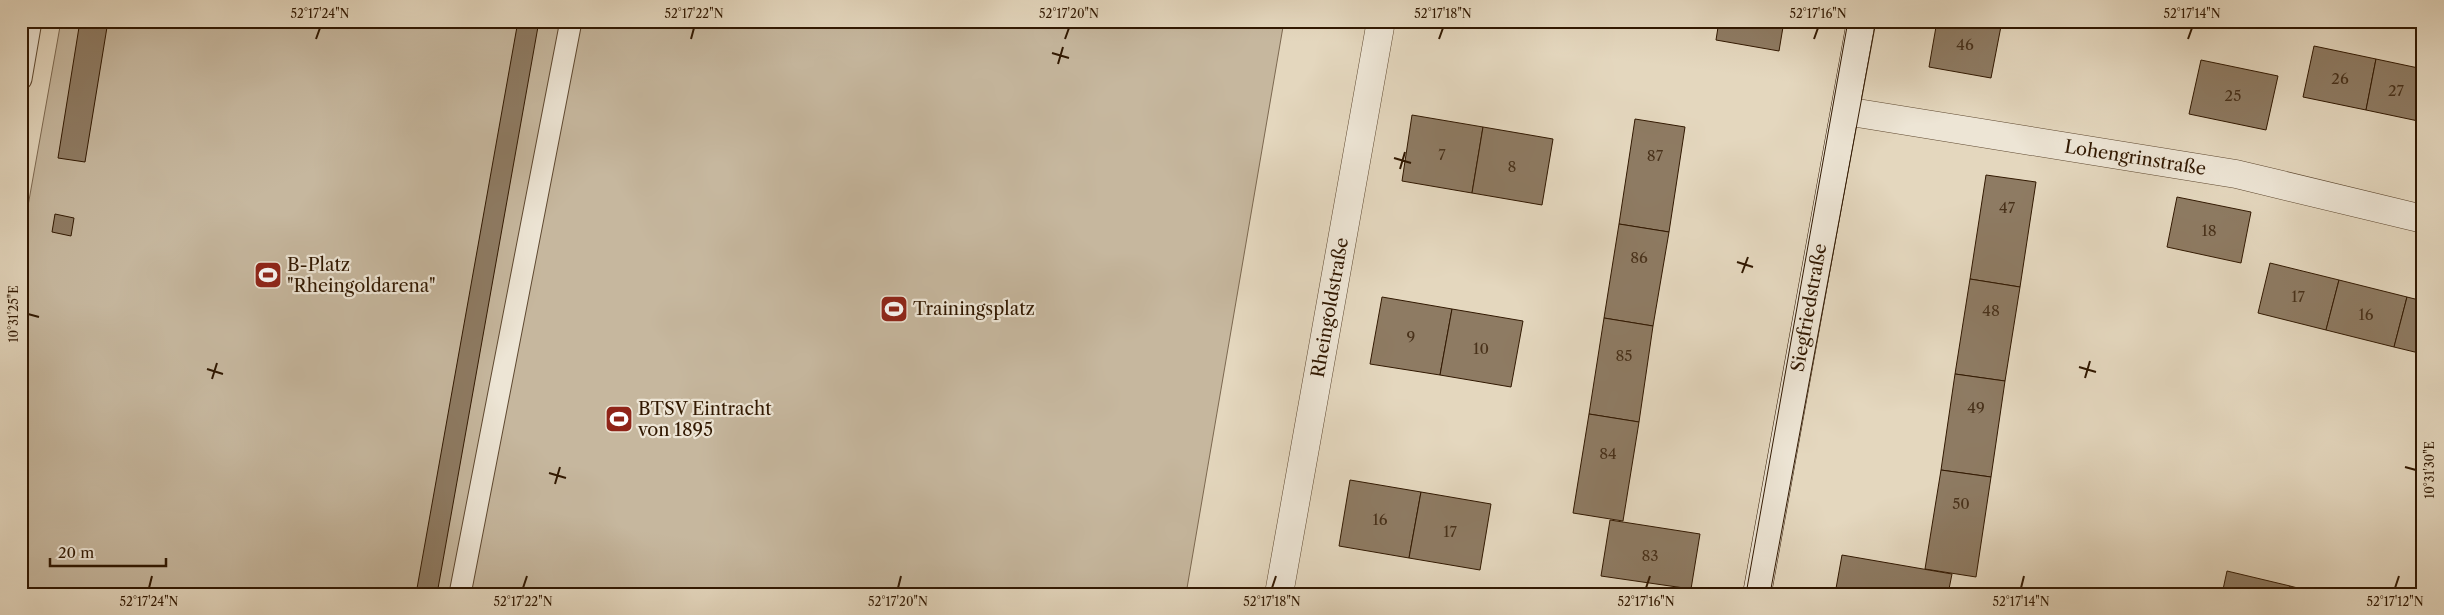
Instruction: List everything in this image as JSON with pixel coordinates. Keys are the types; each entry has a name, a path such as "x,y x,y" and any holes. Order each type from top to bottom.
{"street":[{"name":"Rheingoldstraße","path":"1284,593 1381,21"},
{"name":"Siegfriedstraße","path":"1756,594 1861,21"},
{"name":"Lohengrinstraße","path":"1844,111 2236,174 2423,219"}],"lane":[{"path":"21,79 31,21"},
{"path":"460,594 571,21"}],"shaded area":[{"name":"BTSV Eintracht von 1895","path":"61,21 1284,21 1186,594 21,594 21,245"}],"building":[{"path":"80,21 108,21 85,162 58,158"},
{"path":"518,21 539,21 437,594 416,594"},
{"path":"1564,21 1595,21 1594,27"},
{"path":"1719,21 1784,21 1779,51 1716,40"},
{"path":"1937,21 2002,21 1991,78 1929,67"},
{"path":"2314,46 2376,59 2366,110 2303,97"},
{"path":"2376,59 2423,69 2423,122 2366,110"},
{"path":"2201,60 2278,76 2266,130 2189,114"},
{"path":"1412,115 1483,127 1472,193 1402,181"},
{"path":"1635,119 1685,127 1669,232 1619,224"},
{"path":"1483,127 1553,139 1542,205 1472,193"},
{"path":"1986,175 2036,182 2020,287 1970,279"},
{"path":"2177,197 2251,212 2241,263 2167,247"},
{"path":"55,214 74,218 71,236 52,232"},
{"path":"1619,224 1669,232 1653,326 1604,318"},
{"path":"2270,263 2339,280 2326,330 2258,313"},
{"path":"1970,279 2020,287 2005,381 1955,374"},
{"path":"2339,280 2407,297 2394,347 2326,330"},
{"path":"1382,297 1452,309 1440,375 1370,364"},
{"path":"2407,297 2423,301 2423,354 2394,347"},
{"path":"1452,309 1523,321 1511,387 1440,375"},
{"path":"1604,318 1653,326 1639,422 1589,414"},
{"path":"1955,374 2005,381 1991,477 1941,470"},
{"path":"1589,414 1639,422 1623,521 1573,513"},
{"path":"1941,470 1991,477 1976,577 1925,569"},
{"path":"1350,480 1421,492 1409,558 1339,546"},
{"path":"1421,492 1491,504 1480,570 1409,558"},
{"path":"1610,520 1700,534 1691,589 1601,576"},
{"path":"1842,555 1952,574 1948,594 1835,594"},
{"path":"2227,571 2290,586 2288,594 2222,594"},
{"path":"2290,586 2321,594 2288,594"}],"tram line":[{"path":"1746,594 1848,21"},
{"path":"1770,594 1876,21"}],"place":[{"name":"B-Platz \"Rheingoldarena\"","path":"268,275"},
{"name":"Trainingsplatz","path":"894,309"},
{"name":"BTSV Eintracht von 1895","path":"619,419"}]}
